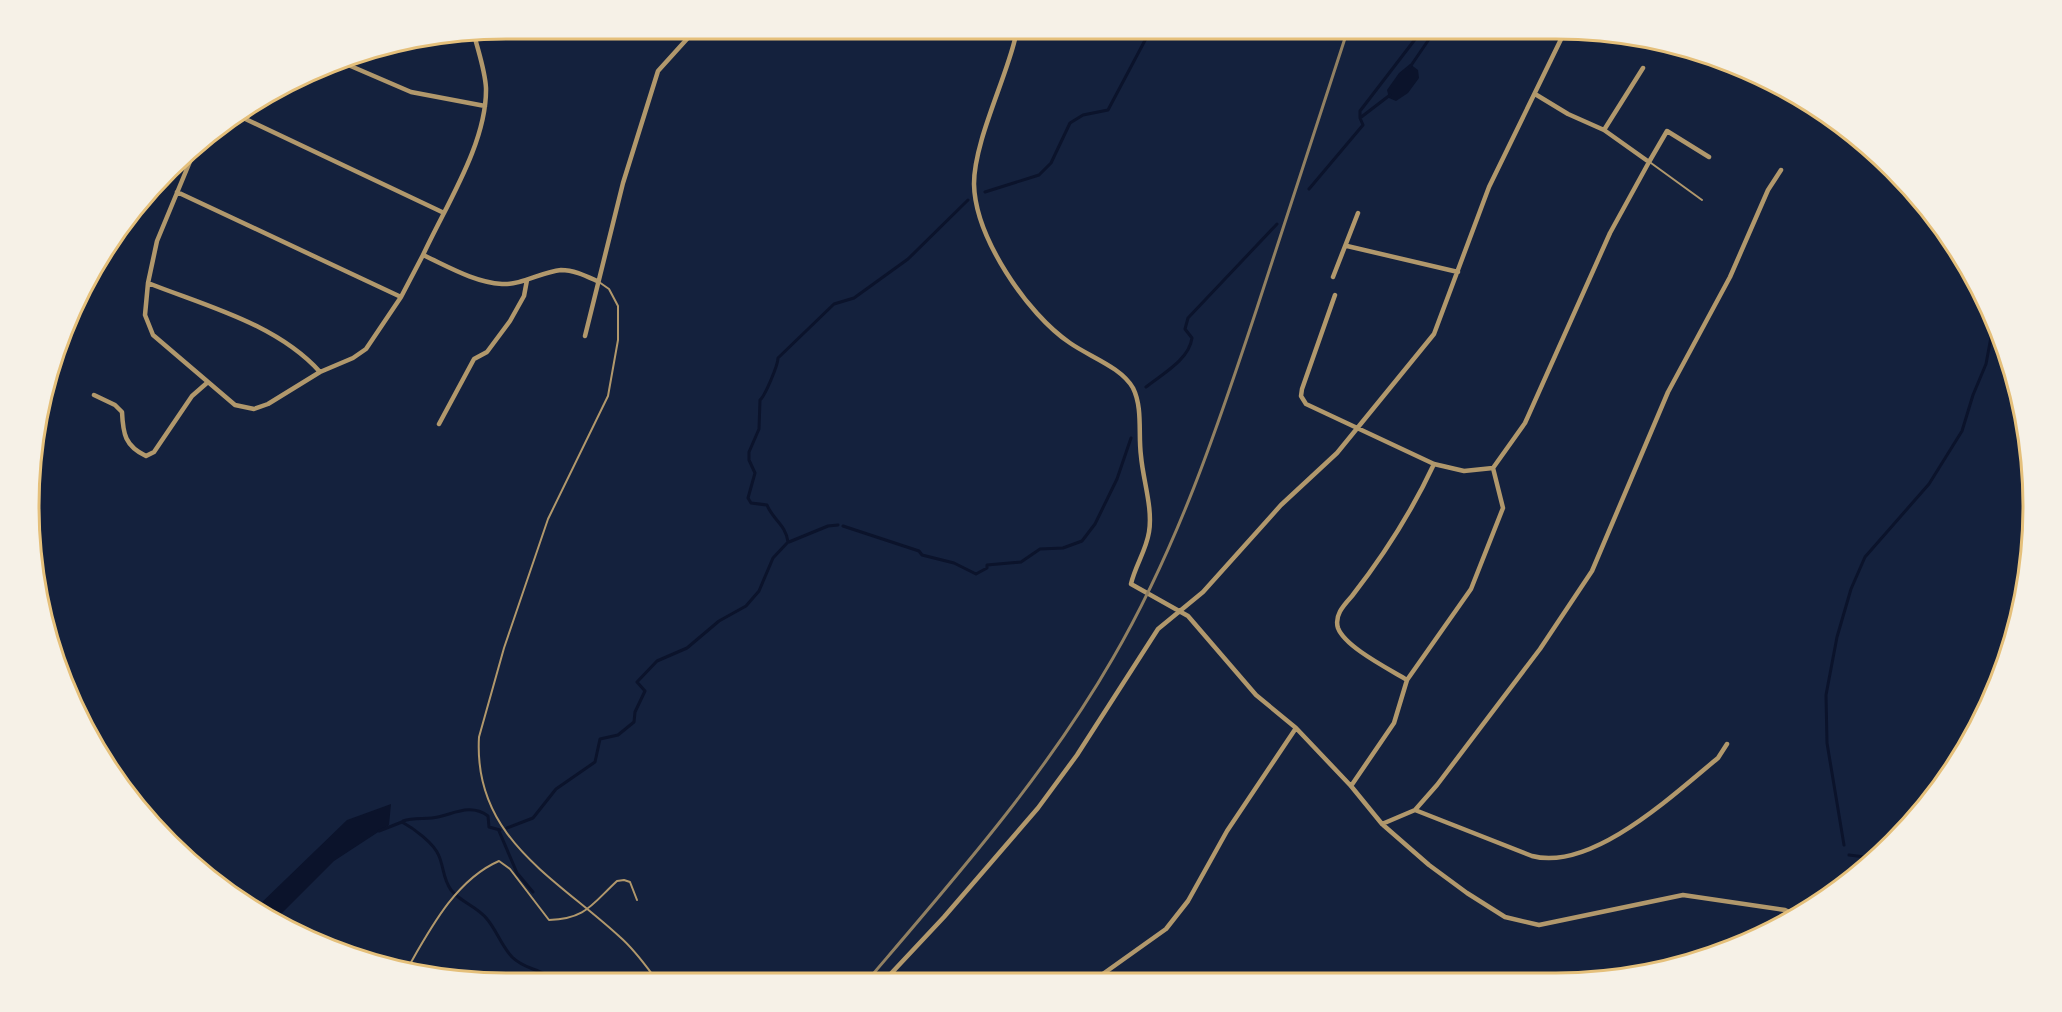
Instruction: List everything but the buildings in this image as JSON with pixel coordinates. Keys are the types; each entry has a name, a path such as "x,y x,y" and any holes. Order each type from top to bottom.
{"street":[{"path":"585,336 623,183 658,71 687,39"},
{"path":"1015,39 976,161 974,184 976,201 995,252 1020,295 1057,334 1114,369 1134,390 1139,410 1140,454 1150,517 1147,540 1133,585 1180,610 1200,628 1256,695 1296,728 1351,786 1382,824 1467,893 1506,917 1523,923 1539,925 1683,894 1788,911"},
{"path":"891,973 975,882 1038,808 1077,755 1158,629 1203,592 1281,505 1360,428 1434,334 1489,187 1562,39"},
{"path":"189,164 157,241 148,283 145,315 153,335 235,405 254,409 268,404 320,372 366,349 401,297 477,141 485,106 486,86 475,40"},
{"path":"351,66 411,92 485,106"},
{"path":"1604,130 1643,68"},
{"path":"1535,94 1568,114 1604,130 1649,162"},
{"path":"246,119 442,213"},
{"path":"1335,295 1301,396 1306,404 1434,464 1464,471 1493,468 1525,423 1610,233 1667,131 1709,157"},
{"path":"1382,824 1415,810 1540,649 1592,571 1668,392 1730,277 1768,190 1781,170"},
{"path":"177,192 401,297"},
{"path":"1333,277 1358,213"},
{"path":"1347,246 1458,272"},
{"path":"423,255 487,282 505,284 561,270 576,272 597,281"},
{"path":"440,424 474,359 488,352 510,321 524,296 527,280"},
{"path":"148,283 264,329 307,357 320,372"},
{"path":"93,394 115,405 122,412 123,434 128,444 146,456 154,452 192,396 208,382"},
{"path":"1407,680 1365,655 1340,631 1337,621 1339,612 1371,572 1417,501 1434,464"},
{"path":"1351,786 1394,723 1407,680 1471,589 1490,546 1503,508 1493,468"},
{"path":"1104,973 1166,929 1188,901 1227,831 1296,728"},
{"path":"1415,810 1544,860 1565,858 1632,826 1718,758 1727,744"}],"lane":[{"path":"1649,162 1702,200"},
{"path":"597,281 609,289 618,306 618,340 608,396 548,519 525,583 479,737 477,759 485,795 508,834 525,857 636,953 651,973"},
{"path":"411,963 457,893 487,866 499,861 510,869 549,920 567,919 589,911 617,881 630,882 637,900"}],"water":[{"path":"1410,64 1418,70 1419,78 1408,93 1396,101 1389,98 1387,90 1399,73"},
{"path":"391,804 389,825 334,861 280,915 261,903 347,820"}],"waterway":[{"path":"985,192 1039,175 1051,163 1070,123 1083,115 1108,110 1146,39"},
{"path":"1360,117 1360,111 1415,39"},
{"path":"1410,67 1429,39"},
{"path":"1309,189 1363,125 1360,118 1390,95"},
{"path":"507,828 533,818 556,789 595,762 600,739 618,735 634,722 635,712 645,691 637,682 657,661 687,648 719,621 746,606 759,591 773,558 788,542 785,531 767,505 751,503 748,498 755,473 749,460 749,452 759,429 760,400 771,380 778,358 834,304 854,298 908,259 968,200"},
{"path":"1146,387 1174,366 1186,353 1192,338 1185,329 1188,318 1277,224"},
{"path":"1844,845 1827,743 1826,695 1837,637 1851,589 1865,557 1929,484 1962,431 1986,364 1991,337"},
{"path":"843,526 919,551 922,555 954,563 976,574 987,568 987,565 1021,562 1040,549 1063,548 1082,541 1095,524 1117,479 1131,438"},
{"path":"789,542 828,526 838,525"},
{"path":"403,821 474,810 488,816 489,827 500,830"},
{"path":"379,831 402,822 423,836 433,846 441,860 446,882 451,890 483,915 517,962 543,973"},
{"path":"499,831 517,873 533,892"},
{"path":"1849,855 1864,857"}],"railway":[{"path":"874,973 966,865 1028,785 1087,702 1136,616 1176,531 1211,443 1345,39"}]}
